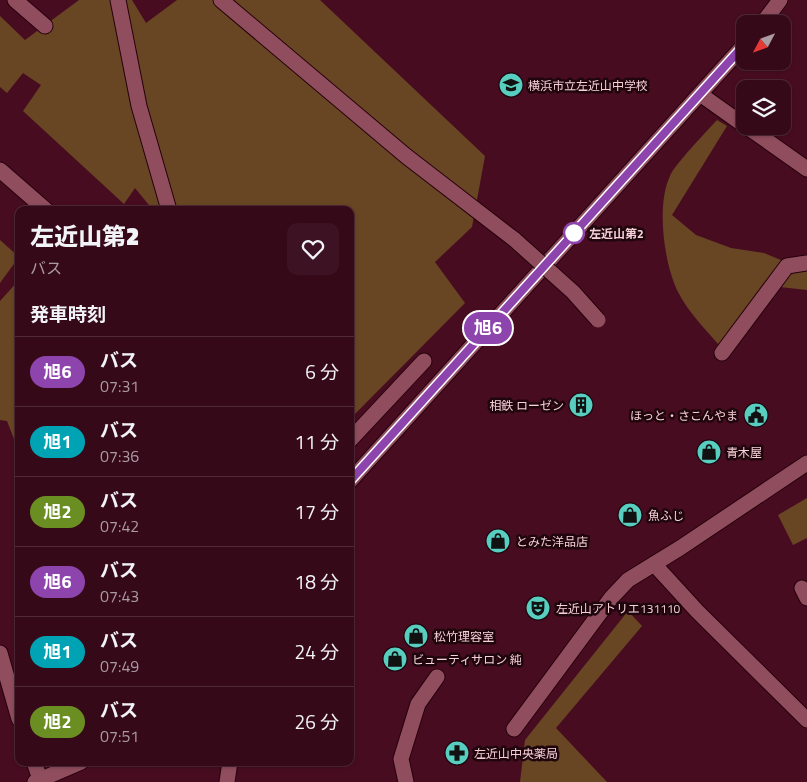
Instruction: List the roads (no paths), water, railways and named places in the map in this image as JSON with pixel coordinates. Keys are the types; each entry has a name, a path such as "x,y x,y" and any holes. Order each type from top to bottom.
{"street":[{"path":"15,0 45,26"},
{"path":"118,0 139,106 168,206"},
{"path":"221,0 406,156 515,240 573,292 598,320"},
{"path":"769,15 780,0"},
{"path":"354,477 736,54"},
{"path":"700,94 736,120"},
{"path":"758,135 807,169"},
{"path":"0,170 41,206"},
{"path":"722,353 787,266 807,263"},
{"path":"354,436 424,361"},
{"path":"514,729 611,598 628,580 807,463"},
{"path":"654,564 697,612 807,720"},
{"path":"0,653 15,705"},
{"path":"406,782 402,759 418,704 437,677"},
{"path":"35,766 38,781 72,766"},
{"path":"228,782 230,766"}],"place":[{"name":"横浜市立左近山中学校","path":"511,85"},
{"name":"左近山第2","path":"574,233"},
{"name":"相鉄 ローゼン","path":"581,405"},
{"name":"ほっと・さこんやま","path":"756,415"},
{"name":"青木屋","path":"709,452"},
{"name":"魚ふじ","path":"630,515"},
{"name":"とみた洋品店","path":"498,541"},
{"name":"左近山アトリエ131110","path":"538,608"},
{"name":"松竹理容室","path":"416,636"},
{"name":"ビューティサロン 純","path":"395,659"},
{"name":"左近山中央薬局","path":"457,753"}]}
